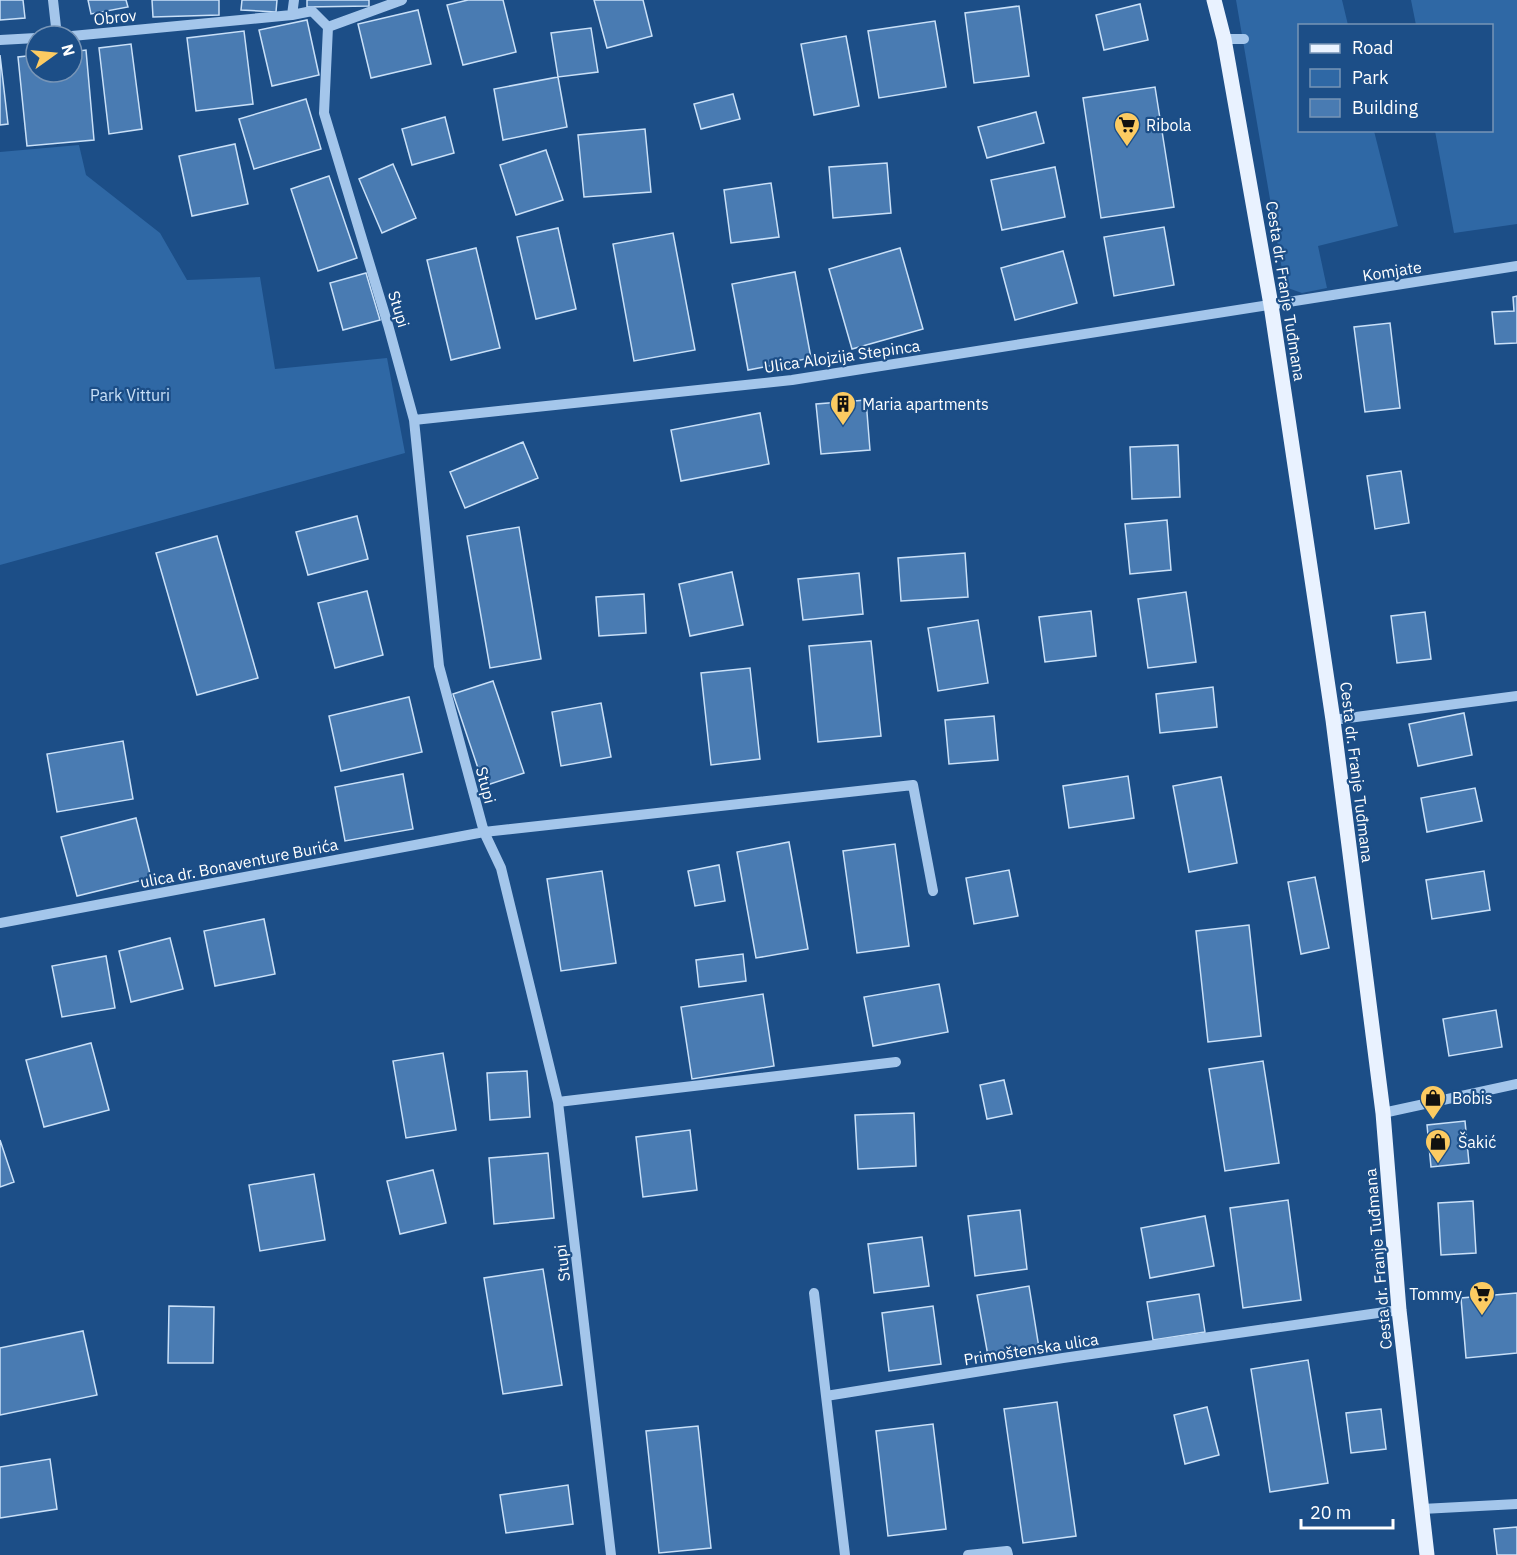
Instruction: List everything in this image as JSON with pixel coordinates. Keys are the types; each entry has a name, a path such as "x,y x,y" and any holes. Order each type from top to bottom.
{"main road":[{"name":"Cesta dr. Franje Tuđmana","path":"1214,0 1224,39 1271,305 1333,720 1383,1113 1399,1310 1427,1555"}],"street":[{"path":"53,0 56,24"},
{"path":"292,15 294,0"},
{"path":"328,27 402,0"},
{"name":"Obrov","path":"84,35 292,15 312,11 328,27"},
{"name":"Stupi","path":"328,27 324,113 414,420 439,666 484,832 501,868 558,1102 612,1555"},
{"path":"0,40 24,39"},
{"path":"1224,39 1244,39"},
{"name":"Komjate","path":"1271,305 1517,266"},
{"path":"1290,303 1293,290"},
{"name":"Ulica Alojzija Stepinca","path":"414,420 792,380 1271,305"},
{"path":"1333,720 1517,696"},
{"name":"ulica dr. Bonaventure Burića","path":"0,923 484,832 913,785 933,891"},
{"path":"558,1102 896,1062"},
{"path":"1383,1113 1517,1084"},
{"path":"814,1293 845,1555"},
{"name":"Primoštenska ulica","path":"826,1396 1399,1310"},
{"path":"1422,1509 1517,1504"},
{"path":"968,1555 1007,1551 1008,1555"}],"green space":[{"path":"1236,0 1342,0 1348,24 1298,24 1298,132 1374,132 1398,226 1318,246 1327,288 1302,293 1285,287"},
{"path":"1411,0 1517,0 1517,224 1454,233 1435,132 1493,132 1493,24 1416,24"},
{"name":"Park Vitturi","path":"79,145 86,175 160,233 187,280 260,277 275,369 387,358 405,453 0,565 0,152"}],"building":[{"path":"0,0 23,0 25,18 0,20"},
{"path":"88,0 126,0 128,7 91,14"},
{"path":"152,0 219,0 219,15 153,17"},
{"path":"242,0 277,0 276,12 241,10"},
{"path":"307,0 369,0 369,6 307,7"},
{"path":"468,0 503,0 516,52 463,65 447,5"},
{"path":"594,0 643,0 652,36 607,48"},
{"path":"1140,4 1148,40 1104,50 1096,15"},
{"path":"1019,6 1029,76 974,83 965,13"},
{"path":"418,10 431,64 371,78 358,24"},
{"path":"307,20 319,75 272,86 259,30"},
{"path":"935,21 946,87 879,98 868,31"},
{"path":"591,28 598,72 558,77 551,33"},
{"path":"244,31 253,104 196,111 187,38"},
{"path":"846,36 859,106 814,115 801,44"},
{"path":"131,44 142,129 109,134 99,48"},
{"path":"84,50 86,50 94,140 27,146 18,57 24,56 24,84 84,84"},
{"path":"0,55 8,124 0,125"},
{"path":"558,77 567,127 503,140 494,89"},
{"path":"1155,87 1174,207 1101,218 1083,98"},
{"path":"733,94 740,119 701,129 694,104"},
{"path":"306,99 321,149 254,169 239,119"},
{"path":"1036,112 1044,143 987,158 978,127"},
{"path":"445,117 454,153 412,165 402,129"},
{"path":"645,129 651,192 584,197 578,135"},
{"path":"235,144 248,204 192,216 179,156"},
{"path":"546,150 563,200 516,215 500,165"},
{"path":"887,163 891,213 833,218 829,167"},
{"path":"393,164 416,218 382,233 359,179"},
{"path":"1055,167 1065,217 1002,230 991,180"},
{"path":"329,176 357,258 318,271 291,189"},
{"path":"771,183 779,237 731,243 724,190"},
{"path":"1164,227 1174,285 1114,296 1104,237"},
{"path":"558,228 576,309 536,319 517,237"},
{"path":"673,233 695,350 634,361 613,244"},
{"path":"476,248 500,348 451,360 427,260"},
{"path":"900,248 923,329 852,349 829,269"},
{"path":"1063,251 1077,303 1015,320 1001,268"},
{"path":"795,272 811,358 748,370 732,284"},
{"path":"366,273 380,320 343,330 330,283"},
{"path":"1517,296 1517,343 1495,344 1492,312 1514,311 1513,297"},
{"path":"1390,323 1400,408 1365,412 1354,327"},
{"name":"Maria apartments","path":"866,400 870,450 821,454 816,404"},
{"path":"760,413 769,464 681,481 671,430"},
{"path":"523,442 538,478 465,508 450,472"},
{"path":"1178,445 1180,497 1132,499 1130,447"},
{"path":"1401,471 1409,523 1375,529 1367,476"},
{"path":"357,516 368,559 308,575 296,532"},
{"path":"1167,520 1171,570 1130,574 1125,524"},
{"path":"519,527 541,659 490,668 467,536"},
{"path":"217,536 258,678 197,695 156,553"},
{"path":"965,553 968,597 901,601 898,558"},
{"path":"732,572 743,625 690,636 679,584"},
{"path":"859,573 863,614 803,620 798,579"},
{"path":"367,591 383,655 335,668 318,603"},
{"path":"1186,592 1196,662 1148,668 1138,599"},
{"path":"644,594 646,633 599,636 596,597"},
{"path":"1091,611 1096,656 1045,662 1039,617"},
{"path":"1425,612 1431,659 1397,663 1391,616"},
{"path":"978,620 988,683 938,691 928,628"},
{"path":"871,641 881,736 818,742 809,646"},
{"path":"750,668 760,759 711,765 701,673"},
{"path":"493,681 524,773 484,786 453,694"},
{"path":"1213,687 1217,727 1160,733 1156,694"},
{"path":"409,697 422,752 341,771 329,716"},
{"path":"601,703 611,757 561,766 552,712"},
{"path":"1464,713 1472,755 1418,766 1409,724"},
{"path":"994,716 998,760 949,764 945,720"},
{"path":"123,741 133,799 57,812 47,754"},
{"path":"403,774 413,829 345,841 335,787"},
{"path":"1128,776 1134,818 1069,828 1063,786"},
{"path":"1221,777 1237,863 1189,872 1173,786"},
{"path":"1475,788 1482,821 1427,832 1421,798"},
{"path":"136,818 151,878 77,896 61,837"},
{"path":"789,842 808,949 756,958 737,852"},
{"path":"895,844 909,946 857,953 843,851"},
{"path":"719,865 725,901 695,906 688,871"},
{"path":"1009,870 1018,916 974,924 966,878"},
{"path":"602,871 616,963 561,971 547,879"},
{"path":"1484,871 1490,910 1432,919 1426,880"},
{"path":"1315,877 1329,948 1301,954 1288,882"},
{"path":"264,919 275,974 215,986 204,931"},
{"path":"1249,925 1261,1036 1208,1042 1196,931"},
{"path":"170,938 183,989 131,1002 119,951"},
{"path":"743,954 746,981 699,987 696,960"},
{"path":"106,956 115,1008 62,1017 52,966"},
{"path":"939,984 948,1032 873,1046 864,997"},
{"path":"763,994 774,1066 692,1079 681,1007"},
{"path":"1496,1010 1502,1047 1449,1056 1443,1019"},
{"path":"91,1043 109,1110 44,1127 26,1060"},
{"path":"443,1053 456,1130 406,1138 393,1061"},
{"path":"1263,1061 1279,1163 1225,1171 1209,1069"},
{"path":"527,1071 530,1117 490,1120 487,1073"},
{"path":"1004,1080 1012,1114 987,1119 980,1085"},
{"path":"914,1113 916,1166 858,1169 855,1115"},
{"path":"1465,1121 1469,1163 1431,1167 1427,1125"},
{"path":"690,1130 697,1190 643,1197 636,1137"},
{"path":"0,1140 14,1182 0,1187"},
{"path":"548,1153 554,1218 494,1224 489,1158"},
{"path":"433,1170 446,1223 400,1234 387,1181"},
{"path":"314,1174 325,1240 260,1251 249,1185"},
{"path":"1288,1200 1301,1300 1243,1308 1230,1208"},
{"path":"1473,1201 1476,1253 1441,1255 1438,1203"},
{"path":"1020,1210 1027,1269 975,1276 968,1216"},
{"path":"1205,1216 1214,1266 1150,1278 1141,1228"},
{"path":"922,1237 929,1286 874,1293 868,1244"},
{"path":"543,1269 562,1385 503,1394 484,1278"},
{"path":"1029,1286 1039,1348 988,1356 977,1295"},
{"path":"1517,1293 1517,1353 1466,1358 1461,1298"},
{"path":"1199,1294 1205,1332 1153,1340 1147,1302"},
{"path":"169,1306 214,1307 213,1363 168,1363"},
{"path":"933,1306 941,1364 889,1371 882,1313"},
{"path":"83,1331 97,1395 0,1415 0,1348"},
{"path":"1308,1360 1328,1483 1270,1492 1251,1369"},
{"path":"1057,1402 1076,1536 1023,1543 1004,1409"},
{"path":"1207,1407 1219,1455 1185,1464 1174,1415"},
{"path":"1381,1409 1386,1449 1351,1453 1346,1413"},
{"path":"933,1424 946,1529 888,1536 876,1431"},
{"path":"698,1426 711,1548 659,1553 646,1431"},
{"path":"50,1459 57,1509 0,1518 0,1467"},
{"path":"568,1485 573,1524 506,1533 500,1495"},
{"path":"1517,1527 1517,1555 1497,1555 1494,1529"}],"place":[{"name":"Ribola","path":"1127,148"},
{"name":"Maria apartments","path":"843,427"},
{"name":"Bobis","path":"1433,1121"},
{"name":"Šakić","path":"1438,1165"},
{"name":"Tommy","path":"1482,1317"}]}
